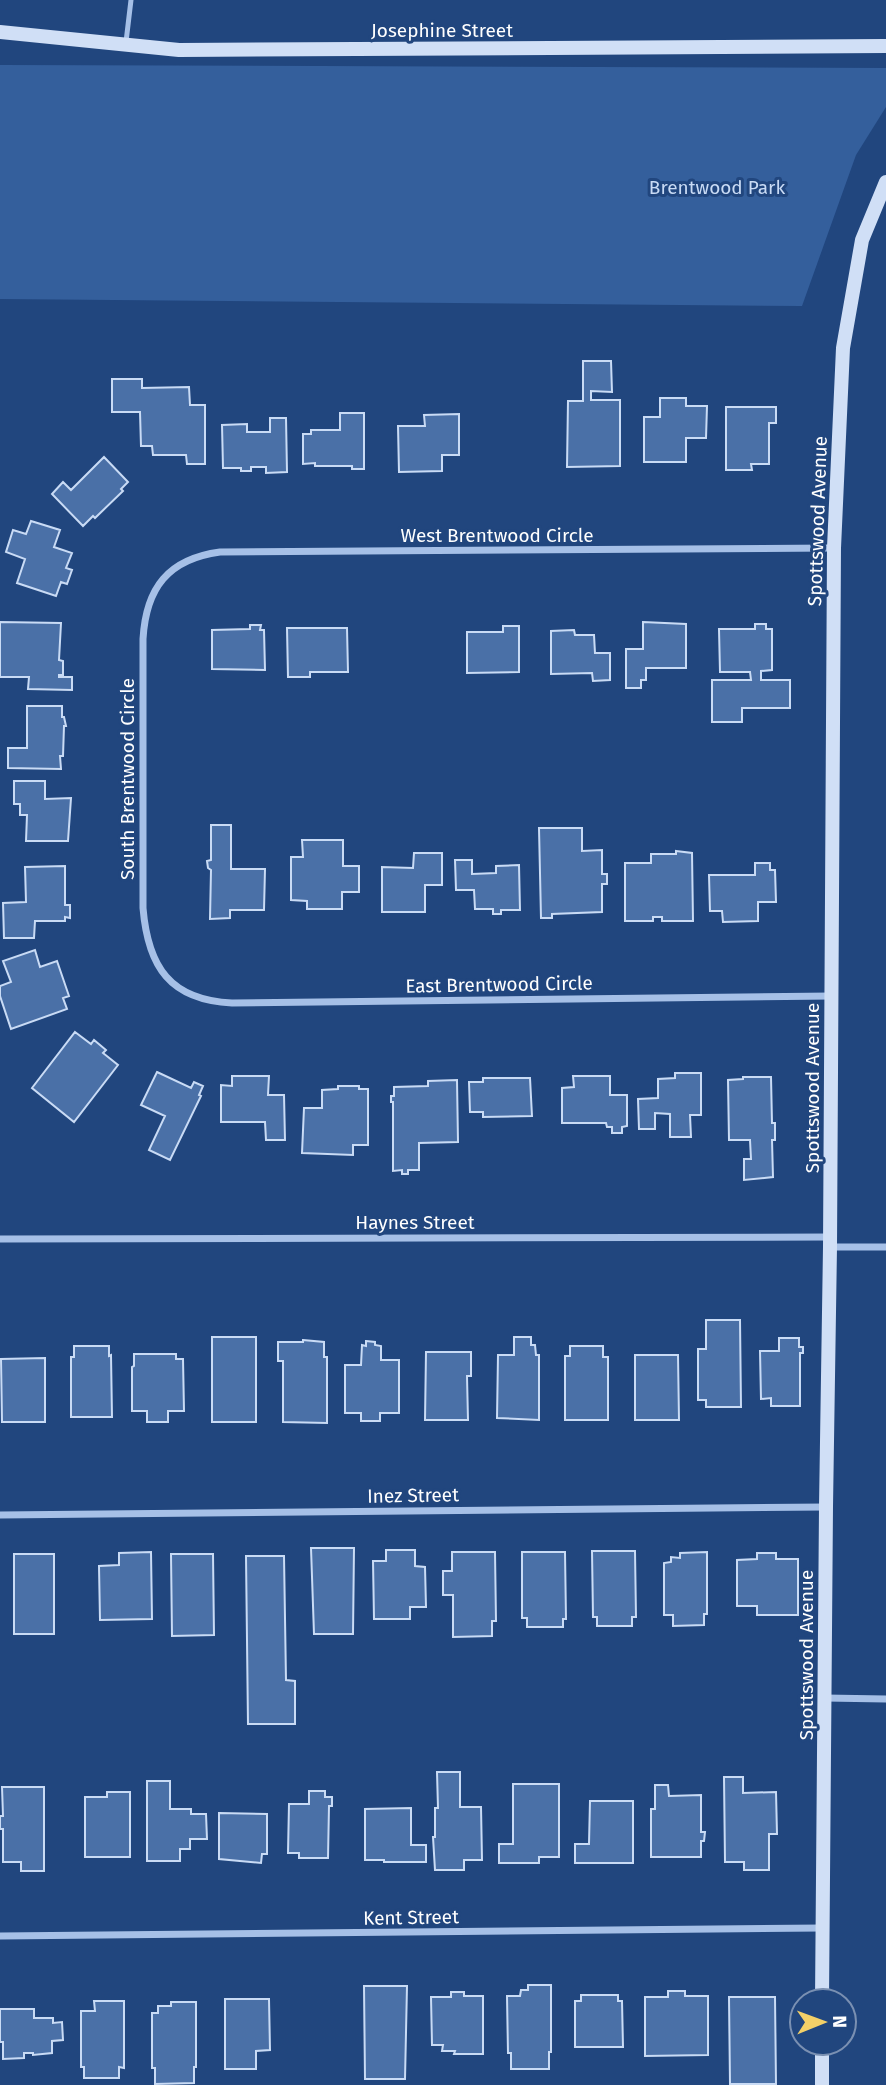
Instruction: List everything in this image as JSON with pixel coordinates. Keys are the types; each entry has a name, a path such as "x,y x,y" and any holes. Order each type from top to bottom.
{"street":[{"name":"Josephine Street","path":"0,32 179,50 886,46"},
{"name":"Spottswood Avenue","path":"822,1987 834,548 843,348 862,240 885,190"},
{"name":"West Brentwood Circle","path":"167,574 184,561 220,552 834,548"},
{"name":"South Brentwood Circle","path":"167,574 153,593 144,616 143,908 145,937 154,959 172,983"},
{"name":"East Brentwood Circle","path":"172,983 191,996 210,1002 232,1003 832,996"},
{"name":"Haynes Street","path":"0,1239 830,1242 886,1247"},
{"name":"Inez Street","path":"0,1515 826,1507"},
{"path":"825,1698 886,1699"},
{"name":"Kent Street","path":"0,1936 822,1928"},
{"path":"822,2057 822,2085"}],"lane":[{"path":"125,45 131,0"}],"green space":[{"name":"Brentwood Park","path":"0,65 886,68 886,107 856,155 802,306 0,299"}],"building":[{"path":"583,361 611,361 612,392 591,391 591,400 620,400 620,466 567,467 568,401 583,401"},
{"path":"112,379 142,379 142,388 189,387 190,405 205,405 205,464 187,464 186,455 153,455 152,446 141,446 140,412 112,412"},
{"path":"660,398 686,398 686,406 707,406 706,438 686,438 686,462 644,462 644,417 660,417"},
{"path":"726,407 776,407 776,423 769,423 769,464 751,464 752,470 726,470"},
{"path":"340,413 364,413 364,469 303,464 303,434 311,434 311,430 340,430"},
{"path":"459,414 459,455 442,455 442,471 399,472 398,426 425,426 424,415"},
{"path":"270,418 286,418 287,472 266,473 266,467 251,467 251,471 223,468 222,425 247,424 247,432 270,432"},
{"path":"104,457 128,482 121,489 123,491 83,526 52,494 63,482 71,490"},
{"path":"31,521 60,530 54,547 72,553 66,568 72,570 67,584 61,582 56,596 17,583 25,559 6,552 13,530 26,534"},
{"path":"0,622 61,623 59,660 63,661 63,675 59,677 72,677 72,690 28,689 29,677 0,677"},
{"path":"643,622 686,624 686,668 646,668 646,680 641,680 641,688 626,688 626,649 643,649"},
{"path":"755,624 766,624 766,629 772,629 772,670 761,671 761,680 790,680 790,708 742,708 742,722 712,722 712,680 751,680 750,672 720,672 719,629 755,629"},
{"path":"250,625 261,625 260,630 264,630 265,670 212,669 212,630 250,629"},
{"path":"503,626 519,626 519,672 467,673 467,632 503,632"},
{"path":"287,628 347,628 348,672 310,672 310,677 288,677"},
{"path":"574,630 575,635 594,635 595,653 610,653 610,680 593,681 592,673 551,674 551,631"},
{"path":"27,706 62,706 62,717 66,726 63,756 60,756 61,769 8,768 8,748 27,748"},
{"path":"14,781 45,781 45,799 71,798 68,841 26,841 27,815 20,815 20,804 14,804"},
{"path":"211,825 231,825 231,869 265,869 264,910 230,910 230,918 210,919 211,870 207,861 211,860"},
{"path":"539,828 582,828 582,851 602,850 602,874 607,874 607,884 602,884 602,912 552,914 552,918 541,918"},
{"path":"302,840 343,840 343,866 359,866 359,892 342,892 342,909 307,909 307,901 291,900 291,857 303,857"},
{"path":"676,851 692,853 693,921 662,921 662,917 653,917 653,921 625,921 625,863 651,863 651,854 676,854"},
{"path":"414,853 442,853 442,885 425,885 425,912 382,912 382,867 413,868"},
{"path":"455,860 472,860 472,874 496,873 496,866 519,865 520,910 501,910 501,914 493,914 493,909 475,909 474,890 456,890"},
{"path":"755,863 770,863 770,870 775,870 776,902 758,902 758,921 723,922 722,911 710,911 709,875 755,875"},
{"path":"65,866 65,905 70,905 70,918 65,917 65,921 35,921 34,938 4,938 3,903 26,902 25,867"},
{"path":"35,950 40,967 57,961 69,996 63,998 67,1009 11,1029 0,996 0,986 11,982 3,961"},
{"path":"75,1032 91,1044 94,1040 106,1050 103,1053 118,1065 74,1122 32,1088"},
{"path":"157,1072 191,1088 194,1082 203,1086 199,1095 201,1096 170,1160 149,1150 165,1116 141,1105"},
{"path":"675,1073 701,1073 701,1115 690,1115 691,1137 670,1137 670,1114 655,1113 655,1129 639,1129 638,1099 658,1098 658,1079 675,1078"},
{"path":"232,1076 269,1076 268,1095 284,1095 285,1140 266,1140 265,1122 221,1122 221,1085 232,1086"},
{"path":"573,1076 610,1076 610,1095 627,1095 627,1126 622,1127 622,1133 612,1133 612,1127 607,1127 606,1123 562,1123 562,1088 574,1087"},
{"path":"771,1077 772,1123 775,1123 775,1140 772,1140 773,1177 744,1180 744,1159 751,1159 750,1140 729,1140 728,1080"},
{"path":"483,1078 530,1078 532,1116 483,1117 483,1112 470,1112 469,1082 483,1082"},
{"path":"457,1080 458,1142 419,1143 419,1170 408,1170 408,1174 402,1174 402,1170 393,1171 391,1096 394,1096 394,1087 428,1086 428,1081"},
{"path":"338,1086 368,1089 368,1145 353,1145 353,1155 302,1153 304,1108 322,1108 322,1090 338,1089"},
{"path":"706,1320 740,1320 741,1407 706,1407 706,1400 698,1400 698,1349 706,1349"},
{"path":"212,1337 256,1337 256,1422 212,1422"},
{"path":"514,1337 531,1337 531,1345 535,1345 536,1355 539,1355 539,1420 497,1418 498,1355 514,1355"},
{"path":"779,1338 799,1338 799,1347 803,1347 803,1353 800,1353 800,1406 771,1406 771,1398 761,1399 760,1351 779,1351"},
{"path":"366,1341 381,1346 381,1360 399,1360 399,1413 380,1413 380,1421 361,1421 361,1413 345,1413 345,1365 361,1365 362,1345 366,1346"},
{"path":"278,1342 324,1342 324,1357 327,1357 327,1423 283,1422 283,1361 278,1361"},
{"path":"74,1346 109,1346 112,1417 71,1417 71,1357 74,1357"},
{"path":"570,1346 603,1346 603,1357 608,1357 608,1420 565,1420 565,1356 570,1356"},
{"path":"426,1352 471,1352 471,1376 467,1376 468,1420 425,1420"},
{"path":"134,1354 176,1354 176,1359 183,1359 184,1411 168,1411 168,1422 147,1422 147,1411 132,1411"},
{"path":"635,1355 678,1355 679,1420 635,1420"},
{"path":"45,1358 45,1422 2,1422 1,1359"},
{"path":"311,1548 354,1548 353,1634 314,1634"},
{"path":"386,1550 415,1550 415,1566 425,1567 426,1607 410,1607 410,1619 374,1619 373,1561 386,1561"},
{"path":"592,1551 635,1551 636,1617 632,1617 632,1626 597,1626 597,1617 593,1617"},
{"path":"151,1552 152,1619 100,1620 99,1566 119,1565 119,1553"},
{"path":"452,1552 495,1552 496,1621 492,1621 492,1636 453,1637 453,1595 443,1595 443,1571 452,1571"},
{"path":"522,1552 565,1552 566,1619 563,1619 563,1627 527,1627 527,1618 522,1618"},
{"path":"707,1552 707,1614 704,1614 704,1625 673,1626 673,1615 664,1615 664,1563 671,1562 671,1557 680,1558 680,1553"},
{"path":"757,1553 776,1553 776,1559 798,1559 798,1615 757,1615 757,1606 737,1606 737,1560 757,1559"},
{"path":"14,1554 54,1554 54,1634 14,1634"},
{"path":"171,1554 213,1554 214,1635 172,1636"},
{"path":"246,1556 284,1556 286,1680 295,1681 295,1724 248,1724"},
{"path":"437,1772 460,1772 460,1807 481,1807 482,1860 464,1860 464,1870 435,1870 433,1837 435,1808 438,1808"},
{"path":"724,1777 743,1777 743,1793 776,1792 777,1834 769,1834 769,1870 744,1870 744,1862 725,1862"},
{"path":"147,1781 170,1781 170,1809 191,1809 191,1814 206,1814 207,1839 190,1839 190,1849 180,1849 180,1861 147,1861"},
{"path":"513,1784 559,1784 559,1857 539,1857 539,1863 499,1863 499,1844 513,1844"},
{"path":"655,1785 668,1785 669,1796 701,1795 701,1832 705,1832 704,1841 701,1841 701,1857 651,1857 651,1809 655,1809"},
{"path":"2,1787 44,1787 44,1871 21,1871 21,1862 3,1862 3,1829 0,1829 0,1816 3,1816"},
{"path":"309,1791 325,1791 325,1797 332,1797 332,1806 329,1806 328,1858 299,1858 299,1853 288,1853 289,1804 309,1804"},
{"path":"107,1792 130,1792 130,1857 85,1857 85,1797 107,1797"},
{"path":"590,1801 633,1801 633,1863 575,1863 575,1844 589,1844"},
{"path":"411,1808 411,1845 426,1845 426,1862 365,1860 365,1809"},
{"path":"219,1813 267,1814 267,1854 262,1854 261,1863 219,1859"},
{"path":"528,1985 551,1985 549,2069 511,2069 511,2053 508,2053 507,1996 520,1996 521,1990 528,1990"},
{"path":"364,1986 407,1986 405,2079 365,2079"},
{"path":"668,1991 685,1991 685,1996 708,1996 708,2055 645,2056 645,1997 668,1997"},
{"path":"451,1992 464,1992 464,1996 483,1996 483,2054 454,2054 455,2051 442,2051 443,2045 432,2045 431,1997 451,1997"},
{"path":"581,1995 618,1995 618,2001 622,2001 623,2047 575,2047 575,2001 581,2001"},
{"path":"729,1997 775,1997 776,2084 730,2084"},
{"path":"225,1999 269,1999 270,2050 256,2051 256,2069 225,2069"},
{"path":"94,2001 124,2001 124,2068 119,2067 119,2078 84,2078 84,2067 81,2067 81,2011 95,2011"},
{"path":"171,2002 196,2002 194,2083 155,2084 155,2068 152,2068 152,2013 158,2013 158,2006 171,2006"},
{"path":"0,2009 34,2009 34,2018 53,2018 53,2023 62,2022 63,2040 52,2041 52,2053 24,2053 24,2058 3,2059"}]}
